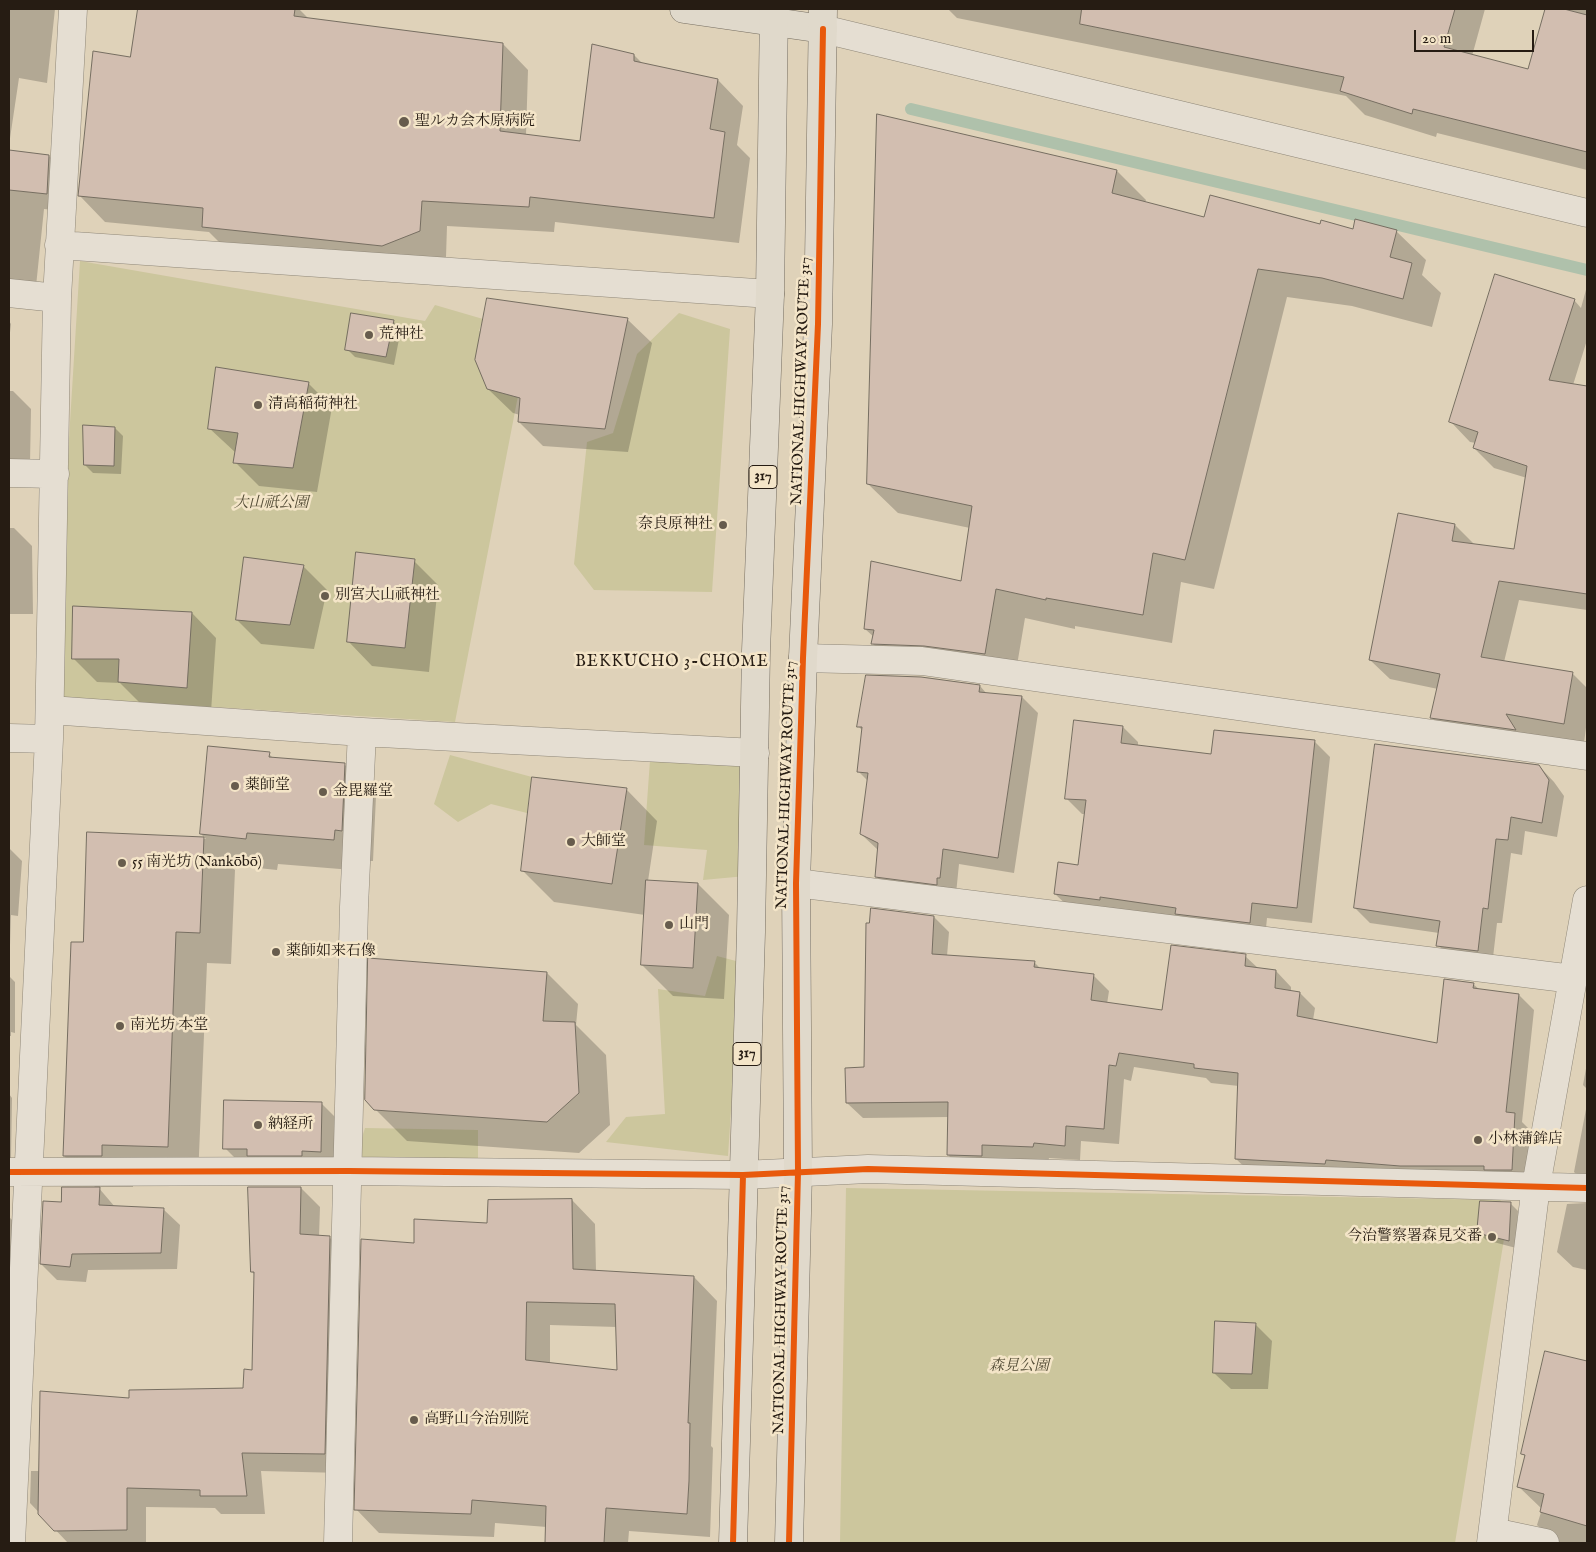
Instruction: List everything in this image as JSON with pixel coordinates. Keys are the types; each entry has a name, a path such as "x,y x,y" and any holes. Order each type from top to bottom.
{"main road":[{"path":"684,9 823,19"},
{"name":"NATIONAL HIGHWAY ROUTE 317","path":"733,1543 754,753 770,294 774,15"},
{"name":"NATIONAL HIGHWAY ROUTE 317","path":"789,1543 798,1172 796,883 803,658 818,324 823,19"}],"street":[{"path":"11,1543 18,1172 49,739 57,298 73,9"},
{"path":"823,19 1587,213"},
{"path":"59,244 770,294"},
{"path":"9,293 57,298"},
{"path":"9,472 55,474"},
{"path":"803,658 922,661 1587,756"},
{"path":"50,710 362,732 754,753"},
{"path":"338,1543 354,907 362,732"},
{"path":"9,738 49,739"},
{"path":"796,883 1573,979"},
{"path":"1545,1543 1492,1538 1536,1186 1587,900"},
{"path":"18,1172 743,1175 868,1169 1587,1188"}],"green space":[{"name":"大山祇公園","path":"80,261 425,321 435,305 483,319 479,331 529,339 455,722 53,697"},
{"path":"679,313 730,329 712,592 594,590 574,564 587,442 613,433 637,354"},
{"path":"450,755 532,777 527,813 491,804 458,822 434,804"},
{"path":"650,760 751,766 746,876 703,880 707,850 644,845"},
{"path":"717,956 736,961 739,988 728,1156 606,1142 626,1117 665,1114 658,989 705,996"},
{"path":"365,1128 478,1130 478,1165 373,1165 357,1152"},
{"name":"森見公園","path":"846,1188 1500,1200 1509,1208 1455,1543 840,1543"}],"building":[{"path":"138,9 295,9 294,16 503,43 500,131 580,141 592,44 634,54 634,61 718,79 710,129 725,132 714,218 530,197 529,207 422,201 420,231 382,246 202,227 203,208 78,196 93,51 130,57"},
{"path":"1082,9 1455,9 1444,47 1528,69 1545,9 1564,9 1587,15 1587,152 1413,109 1412,114 1340,91 1344,77 1080,24"},
{"path":"877,114 1117,170 1112,193 1204,217 1210,195 1320,224 1321,220 1353,229 1355,219 1397,230 1390,257 1412,263 1403,299 1322,278 1258,269 1185,560 1153,553 1143,615 1046,598 1046,600 996,589 985,654 924,646 871,644 874,630 864,629 871,561 961,581 972,506 867,484"},
{"path":"9,150 49,155 47,194 9,190"},
{"path":"1495,274 1575,299 1549,380 1587,386 1587,594 1499,581 1481,657 1573,672 1564,724 1506,714 1516,730 1430,718 1440,674 1369,660 1398,513 1455,524 1452,541 1514,549 1527,466 1473,448 1478,432 1449,422"},
{"path":"487,298 628,318 605,429 518,422 520,398 487,389 475,360"},
{"name":"荒神社","path":"351,313 394,320 386,357 345,350"},
{"name":"清高稲荷神社","path":"216,367 309,382 293,468 233,463 238,433 208,429"},
{"path":"83,425 115,427 114,466 84,465"},
{"path":"356,552 415,559 405,648 347,642"},
{"path":"244,557 304,565 290,625 236,620"},
{"path":"73,606 192,612 187,688 118,682 119,659 72,659"},
{"path":"866,675 921,677 980,685 979,692 1022,696 998,858 943,849 940,878 937,878 937,885 875,877 878,843 860,834 868,773 857,772 862,727 857,727"},
{"path":"1074,720 1123,726 1121,743 1211,754 1214,730 1315,740 1297,908 1252,903 1250,923 1175,914 1176,908 1100,897 1100,900 1054,894 1058,862 1078,865 1086,800 1065,799"},
{"path":"1375,744 1539,765 1549,780 1542,823 1511,817 1508,840 1496,839 1488,909 1483,908 1478,951 1436,946 1440,921 1354,908"},
{"path":"208,746 270,752 269,757 345,763 342,831 335,830 334,840 247,833 246,839 200,834"},
{"name":"大師堂","path":"532,777 627,788 612,884 521,871"},
{"name":"南光坊 本堂","path":"87,832 204,837 200,933 176,932 168,1147 102,1145 102,1156 63,1156 71,942 83,942"},
{"name":"山門","path":"646,880 698,883 693,968 641,965"},
{"path":"871,908 934,916 932,954 1035,961 1034,967 1094,974 1091,1000 1162,1010 1171,945 1246,954 1245,966 1276,970 1275,988 1300,992 1297,1016 1437,1043 1444,979 1474,983 1473,988 1519,994 1506,1112 1515,1113 1512,1170 1484,1170 1484,1166 1400,1166 1326,1160 1325,1164 1235,1159 1238,1073 1194,1068 1194,1064 1119,1053 1116,1066 1109,1065 1104,1129 1066,1126 1065,1146 1034,1143 1033,1147 982,1145 982,1156 947,1155 948,1102 846,1103 845,1068 864,1067 866,923 869,923"},
{"path":"368,958 547,972 543,1021 575,1022 579,1093 547,1122 374,1110 365,1100"},
{"name":"納経所","path":"224,1100 322,1102 321,1152 302,1151 302,1156 247,1156 247,1149 223,1149"},
{"path":"62,1187 100,1187 99,1205 164,1208 161,1253 72,1254 70,1267 40,1264 43,1201 61,1202"},
{"path":"248,1187 301,1187 300,1234 330,1236 325,1454 242,1453 247,1496 200,1496 200,1490 127,1488 127,1530 54,1531 38,1514 40,1391 129,1398 129,1390 243,1388 244,1369 252,1370 254,1272 251,1272"},
{"path":"572,1199 573,1269 694,1276 688,1423 690,1423 687,1514 606,1508 604,1543 545,1543 546,1506 472,1500 471,1514 354,1510 361,1239 414,1243 414,1219 487,1223 488,1200","holes":["527,1302 615,1304 617,1370 526,1360"]},
{"path":"1480,1201 1511,1202 1509,1241 1477,1233"},
{"path":"1215,1321 1256,1323 1252,1374 1213,1373"},
{"path":"1545,1351 1587,1361 1587,1526 1540,1512 1544,1494 1517,1487 1525,1455 1521,1454"}],"waterway":[{"path":"911,109 1587,270"}],"cycle path":[{"path":"789,1543 798,1172 796,883 803,658 818,324 823,29"},
{"path":"9,1172 348,1171 743,1175 868,1169 1587,1188"},
{"path":"733,1543 743,1175"}],"place":[{"name":"聖ルカ会木原病院","path":"404,122"},
{"name":"荒神社","path":"369,335"},
{"name":"清高稲荷神社","path":"258,405"},
{"name":"奈良原神社","path":"723,525"},
{"name":"別宮大山祇神社","path":"325,596"},
{"name":"薬師堂","path":"235,786"},
{"name":"金毘羅堂","path":"323,792"},
{"name":"大師堂","path":"571,842"},
{"name":"55 南光坊 (Nankōbō)","path":"122,863"},
{"name":"山門","path":"669,925"},
{"name":"薬師如来石像","path":"276,952"},
{"name":"南光坊 本堂","path":"120,1026"},
{"name":"納経所","path":"258,1125"},
{"name":"小林蒲鉾店","path":"1478,1140"},
{"name":"今治警察署森見交番","path":"1492,1237"},
{"name":"高野山今治別院","path":"414,1420"}],"district":[{"name":"BEKKUCHO 3-CHOME","path":"672,663"}]}
